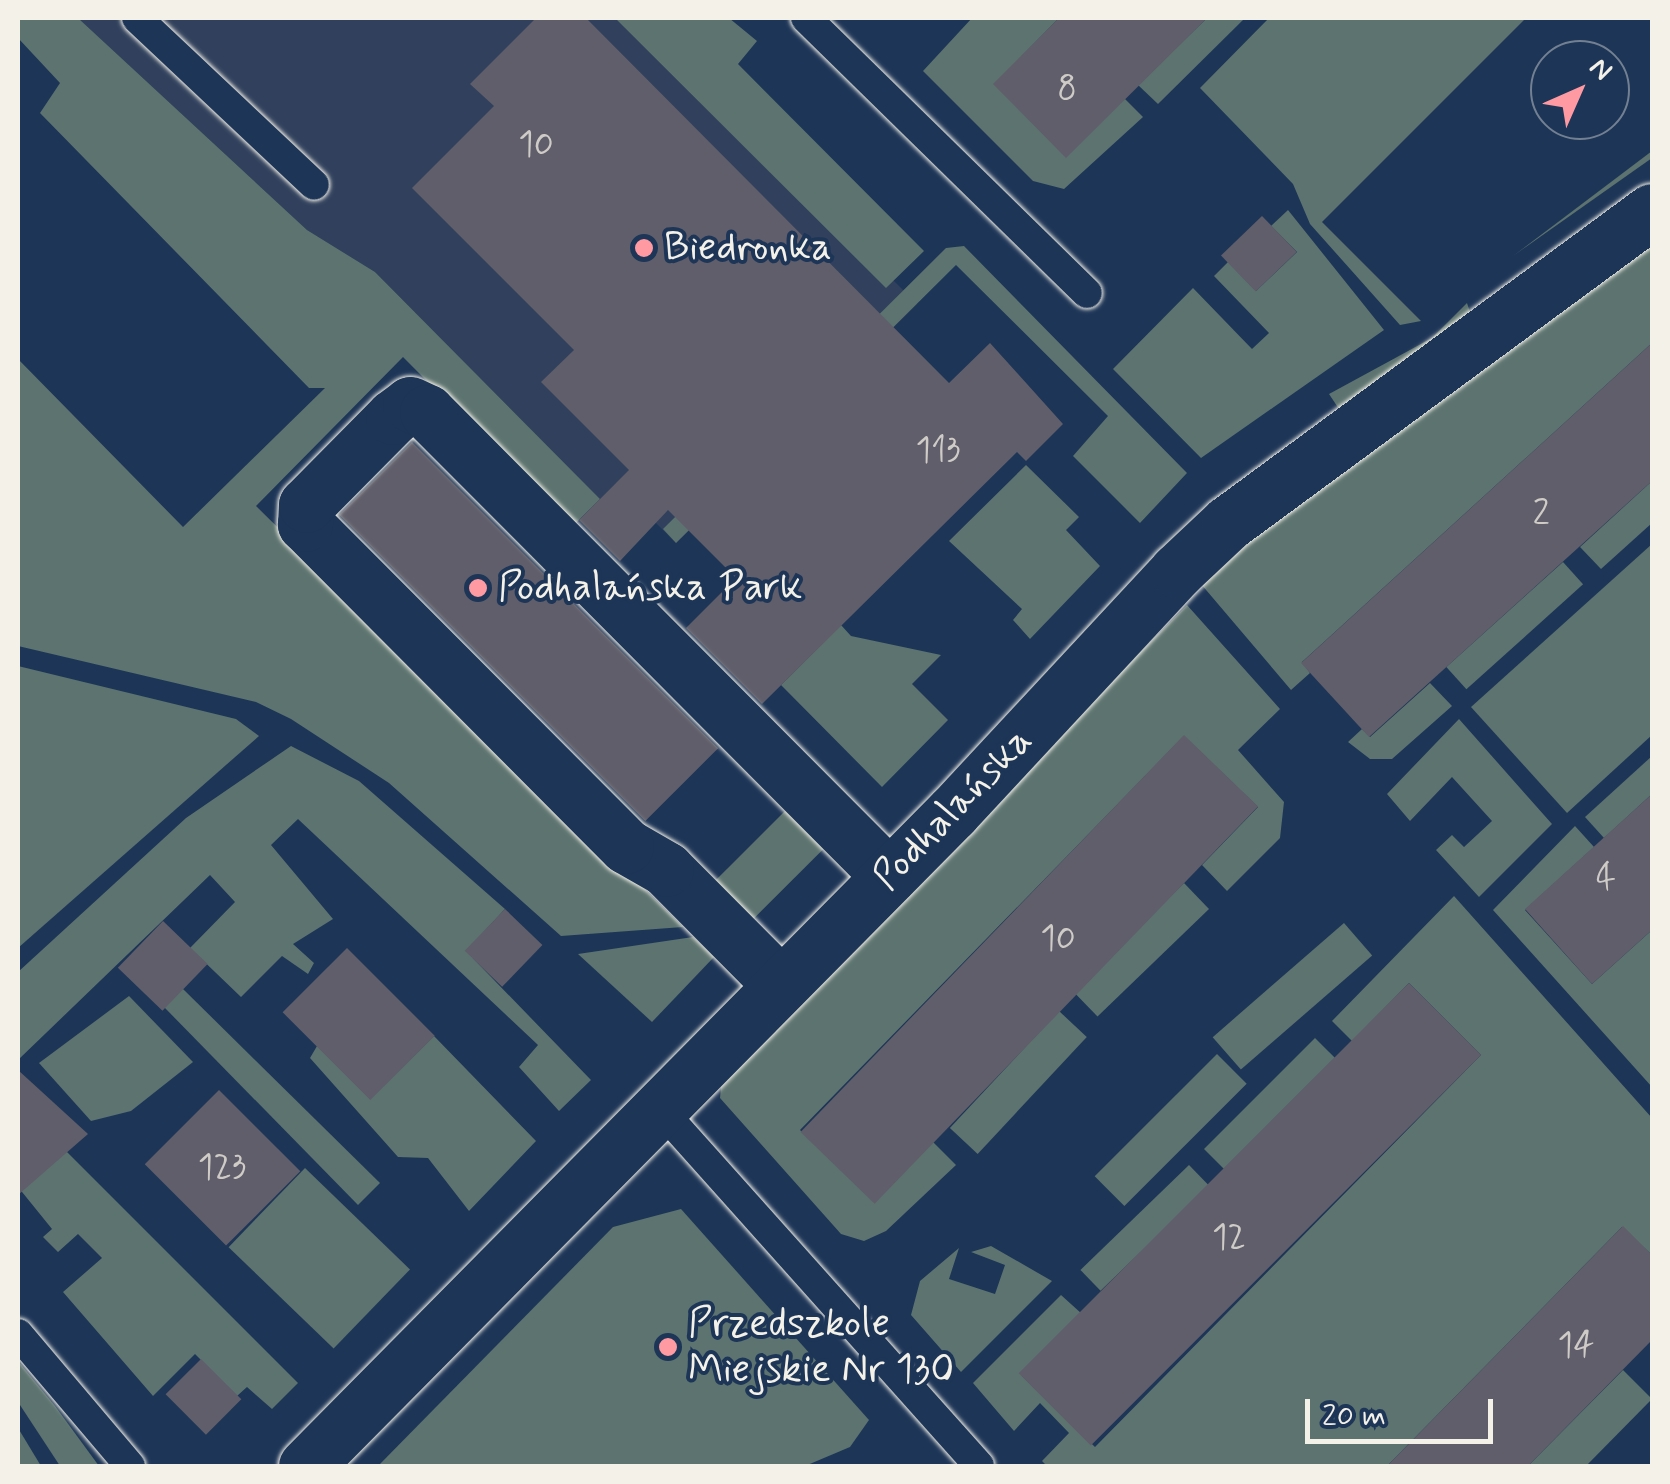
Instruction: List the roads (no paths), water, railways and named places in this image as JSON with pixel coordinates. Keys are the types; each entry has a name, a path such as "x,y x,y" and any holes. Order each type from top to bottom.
{"street":[{"name":"Podhalańska","path":"306,1466 890,876 1228,523 1652,211"},
{"path":"781,985 666,869 626,846 306,524 306,505 392,417 410,404 427,412 890,876"}],"lane":[{"path":"136,18 314,185"},
{"path":"806,18 1087,293"},
{"path":"661,1110 979,1466"},
{"path":"18,1334 130,1466"}],"place":[{"name":"Biedronka","path":"644,248"},
{"name":"Podhalańska Park","path":"478,588"},
{"name":"Przedszkole Miejskie Nr 130","path":"668,1347"}]}
